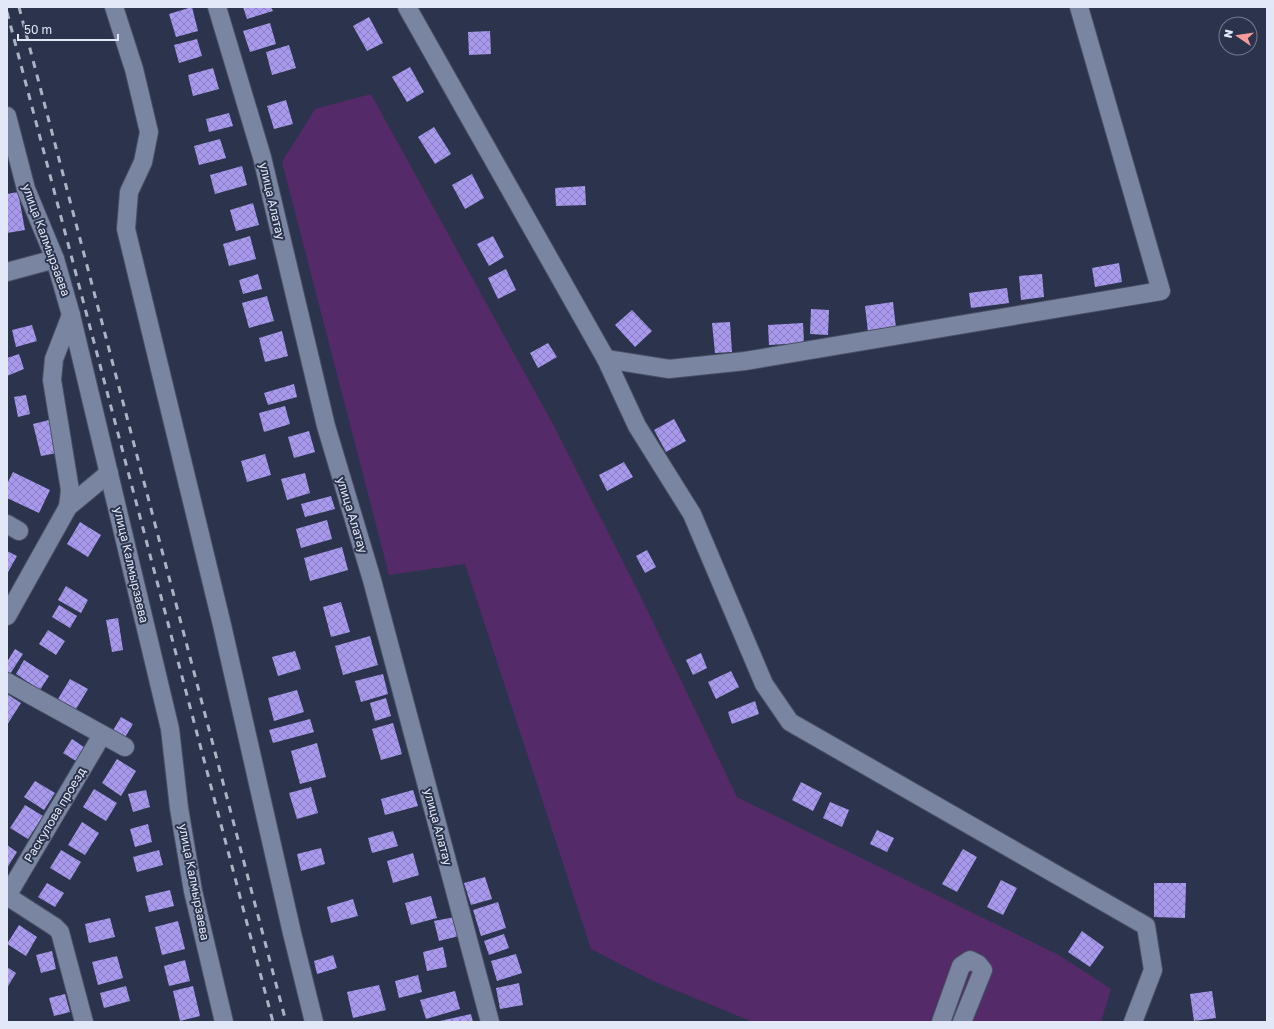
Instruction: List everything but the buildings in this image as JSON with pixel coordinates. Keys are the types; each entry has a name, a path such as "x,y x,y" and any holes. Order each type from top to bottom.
{"street":[{"path":"114,7 134,68 149,132 143,162 129,192 126,229 222,625 292,933 314,1022"},
{"name":"улица Алатау","path":"217,7 262,157 326,426 372,580 490,1022"},
{"path":"407,7 606,359 637,426 692,514 764,684 790,722 1146,926 1153,970 1133,1022"},
{"path":"606,359 669,369 745,361 1161,291 1079,7"},
{"name":"улица Калмырзаева","path":"7,116 26,189 55,260 71,315 109,473 170,729 179,808 193,891 224,1022"},
{"path":"7,272 55,260"},
{"path":"68,507 70,490 52,380 54,358 71,315"},
{"path":"7,616 68,507 109,473"},
{"path":"7,682 125,747"},
{"name":"Раскулова проезд","path":"7,896 102,735"},
{"path":"7,896 55,927 60,932 84,1022"},
{"path":"941,1022 961,966 970,960 978,964 983,970 962,1022"}],"shaded area":[{"path":"371,94 554,426 640,595 737,797 1059,955 1111,989 1101,1022 753,1022 653,981 591,949 465,564 389,575 282,162 315,109"}],"railway":[{"path":"19,7 286,1022"},
{"path":"7,12 273,1022"}]}
